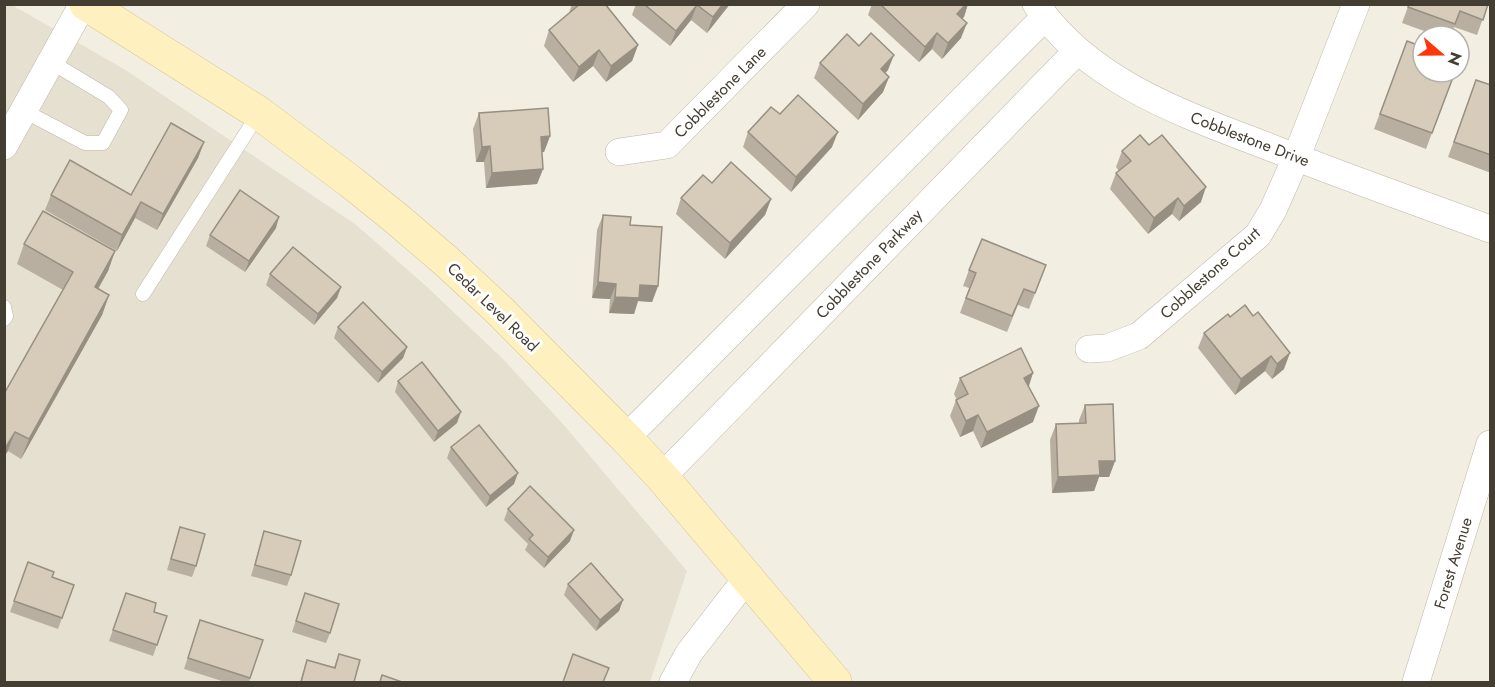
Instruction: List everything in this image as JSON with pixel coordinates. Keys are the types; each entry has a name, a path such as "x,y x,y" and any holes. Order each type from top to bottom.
{"main road":[{"name":"Cedar Level Road","path":"84,4 259,113 360,189 446,261 499,310 626,438 662,477 835,682"}],"street":[{"path":"4,146 84,4"},
{"name":"Cobblestone Lane","path":"619,152 667,145 806,4"},
{"name":"Cobblestone Court","path":"1089,349 1107,348 1139,336 1258,235 1273,210 1296,158 1356,4"},
{"path":"626,438 1040,11"},
{"name":"Cobblestone Drive","path":"1040,11 1065,41 1077,51 1113,77 1159,103 1296,158 1491,229"},
{"name":"Cobblestone Parkway","path":"662,477 1077,51"},
{"name":"Forest Avenue","path":"1416,682 1491,444"},
{"path":"673,682 689,653 747,578"}],"lane":[{"path":"24,111 85,143 103,143 122,110 109,97 51,62"},
{"path":"143,294 259,113"},
{"path":"4,307 6,316 4,319"}],"shaded area":[{"path":"4,5 12,5 124,69 355,224 425,285 503,359 563,424 687,571 650,682 5,682"}],"building":[{"path":"580,4 605,4 638,45 611,66 599,50 579,67 549,30"},
{"path":"644,4 723,4 713,17 697,5 676,31"},
{"path":"880,4 966,4 957,14 967,23 948,43 937,33 925,47"},
{"path":"1409,4 1488,4 1483,20 1460,11 1455,24 1408,7"},
{"path":"871,33 894,55 881,69 889,77 863,104 820,63 847,34 859,46"},
{"path":"1407,41 1411,42 1411,84 1450,84 1432,133 1380,114"},
{"path":"1476,80 1491,85 1491,155 1454,142"},
{"path":"798,95 838,132 796,177 748,132 771,107 780,114"},
{"path":"548,108 550,136 541,137 543,169 492,173 490,146 482,147 479,113"},
{"path":"171,123 204,142 163,214 141,202 122,235 51,195 70,160 131,195"},
{"path":"1140,135 1149,145 1162,135 1206,187 1184,206 1178,198 1154,218 1116,173 1131,161 1122,151"},
{"path":"731,162 771,199 730,243 681,198 703,175 712,183"},
{"path":"240,190 279,217 249,261 210,235"},
{"path":"43,211 115,251 95,287 109,295 29,439 15,432 4,450 4,394 73,272 24,244"},
{"path":"603,215 631,217 630,225 662,227 658,286 640,285 639,298 615,297 616,284 598,282"},
{"path":"982,239 1046,265 1035,293 1024,289 1012,316 966,298 976,273 969,270"},
{"path":"293,247 341,287 318,314 270,274"},
{"path":"363,302 407,347 382,372 338,327"},
{"path":"1245,305 1253,316 1258,312 1290,353 1277,364 1271,356 1241,379 1204,333 1228,314 1230,317"},
{"path":"1021,348 1033,373 1024,378 1039,406 987,432 978,415 966,421 956,400 968,394 960,378"},
{"path":"422,362 461,412 438,431 398,381"},
{"path":"1113,404 1115,461 1099,461 1100,475 1058,477 1056,424 1086,423 1085,405"},
{"path":"479,425 518,473 490,496 451,447"},
{"path":"530,486 574,530 548,557 529,539 533,535 508,509"},
{"path":"180,527 205,534 196,566 171,559"},
{"path":"264,531 301,541 291,575 255,565"},
{"path":"28,562 54,572 52,577 74,585 62,618 14,601"},
{"path":"591,563 623,600 600,620 568,584"},
{"path":"126,593 156,603 154,612 167,616 157,645 113,630"},
{"path":"305,593 339,604 330,633 296,621"},
{"path":"200,620 263,640 250,678 188,658"},
{"path":"339,654 360,660 354,682 301,682 307,660 335,668"},
{"path":"573,654 609,668 603,682 563,682"},
{"path":"382,675 402,682 380,682"}]}
